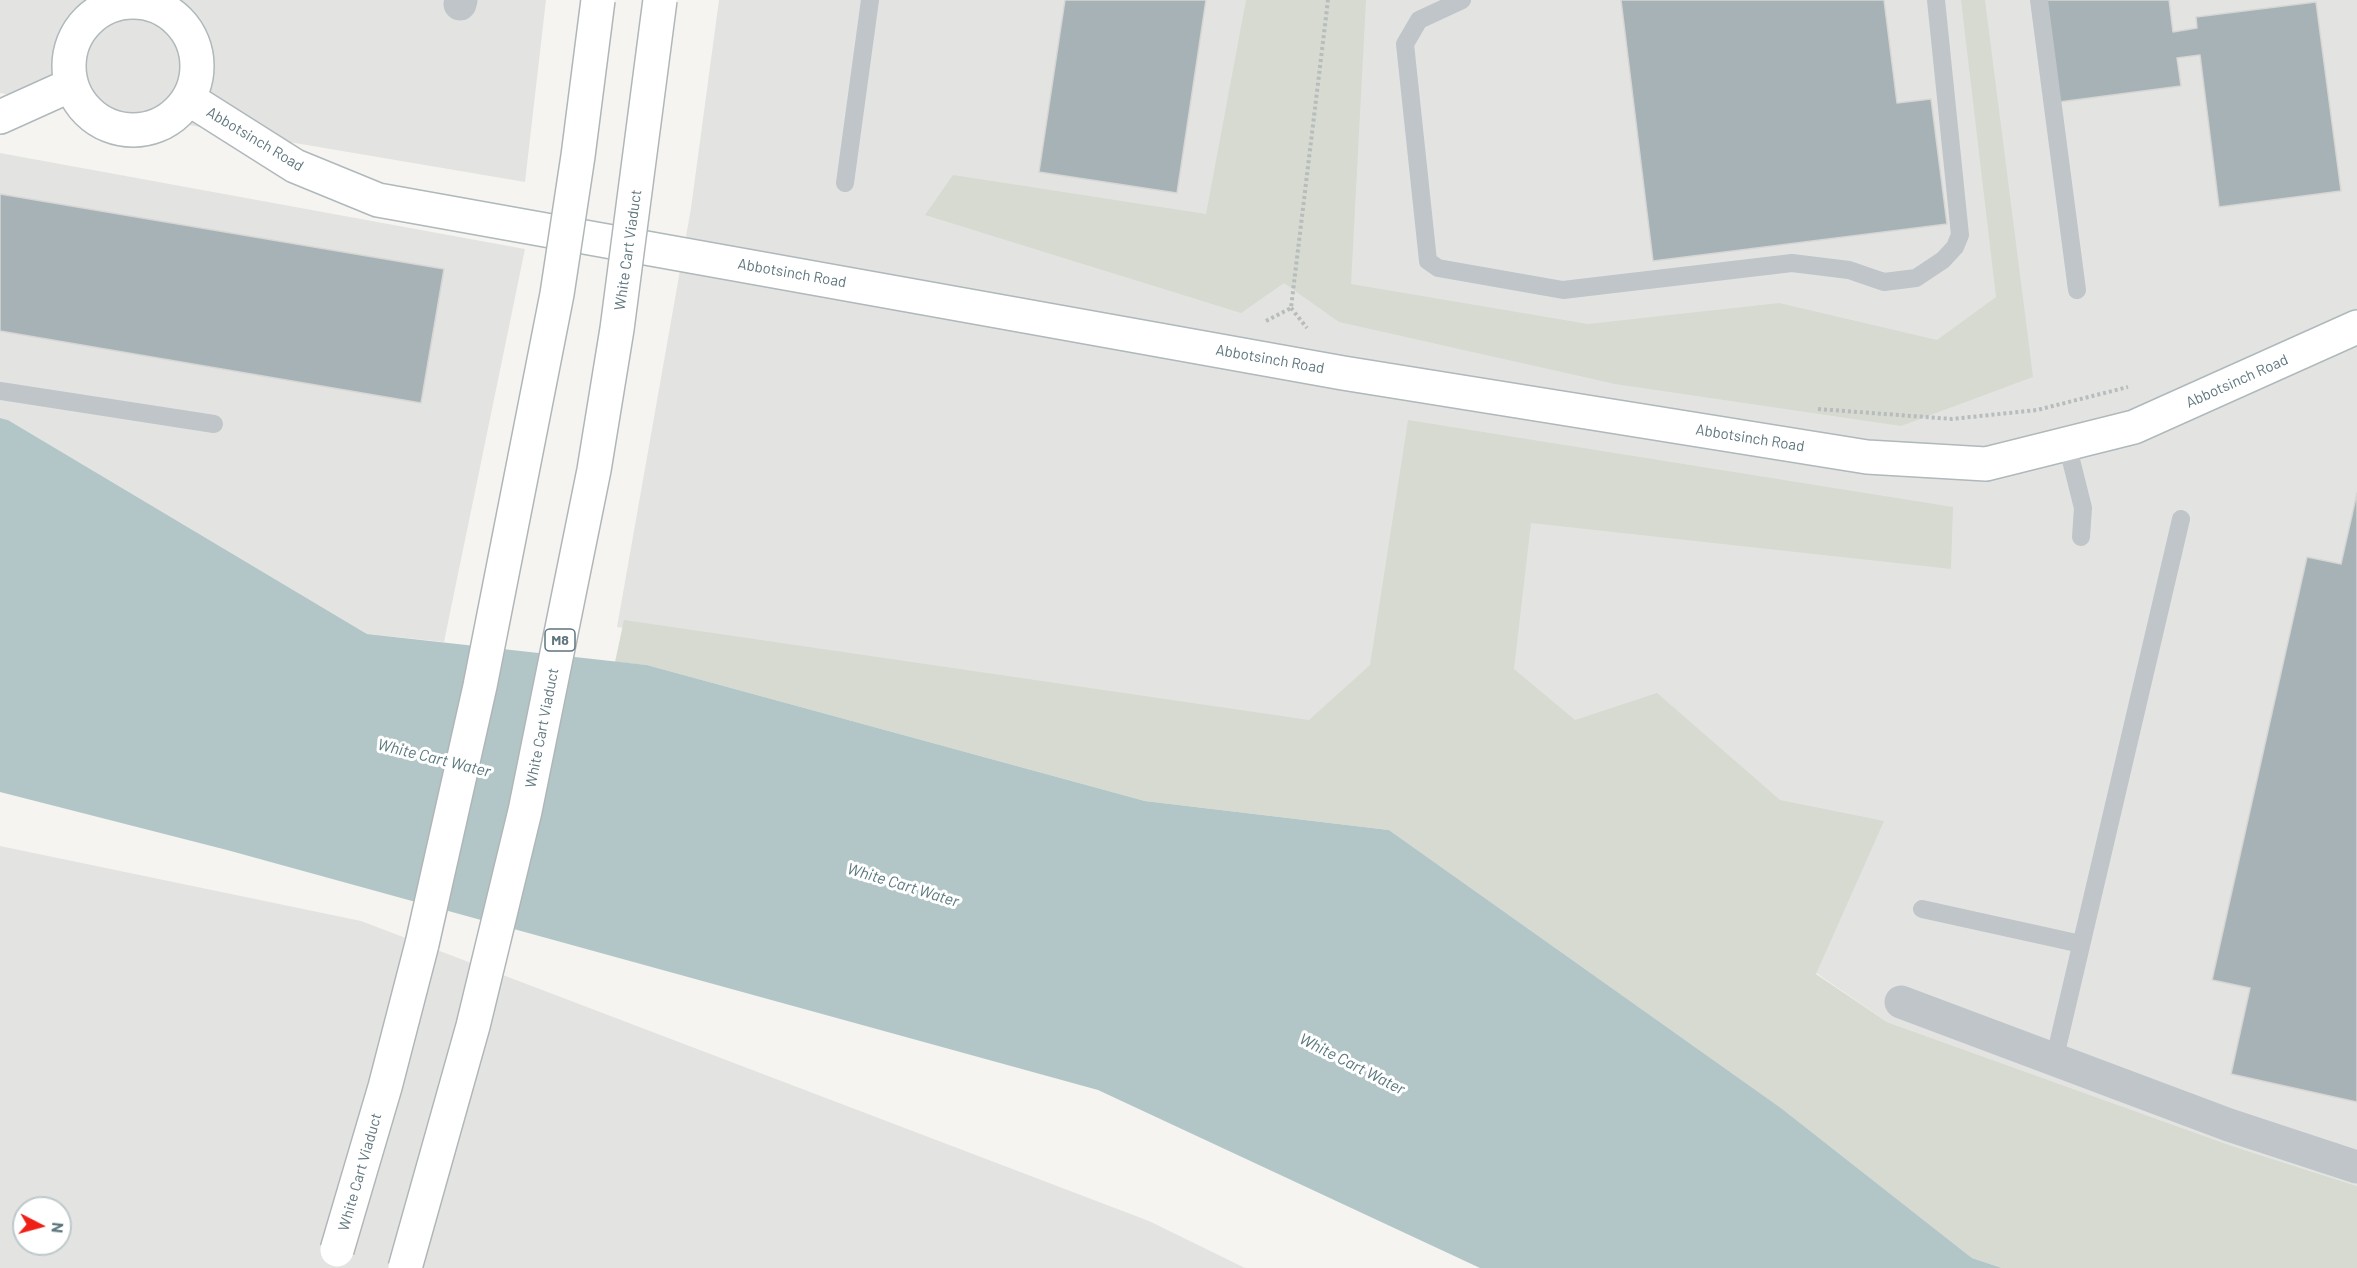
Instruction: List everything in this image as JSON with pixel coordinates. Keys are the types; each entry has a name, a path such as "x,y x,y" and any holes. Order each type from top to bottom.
{"main road":[{"name":"White Cart Viaduct","path":"337,1250 385,1087 422,944 480,686 557,294 598,0"},
{"name":"White Cart Viaduct","path":"405,1268 473,1026 525,811 589,493 618,318 660,0"},
{"path":"135,1 158,6 180,21 193,39 198,61 196,84 189,99 174,117 154,128 127,131 105,125 87,111 71,85 69,62 74,40 81,27 99,11 135,1"},
{"path":"0,117 71,85"},
{"name":"Abbotsinch Road","path":"189,99 295,166 378,200 1343,373 1867,457 1986,464 2134,427 2357,327"}],"street":[{"path":"1901,1002 2229,1125 2357,1167"}],"lane":[{"path":"845,183 870,0"},
{"path":"1462,0 1419,20 1405,44 1428,261 1438,268 1563,290 1792,263 1849,270 1884,282 1916,278 1943,260 1955,247 1960,234 1936,0"},
{"path":"2039,0 2077,290"},
{"path":"0,391 214,424"},
{"path":"2067,444 2084,508 2081,537"},
{"path":"2054,1061 2181,519"},
{"path":"1922,909 2081,944"}],"path":[{"path":"1264,322 1291,308 1328,0"},
{"path":"1811,409 1952,419 2037,410 2129,387"}],"shaded area":[{"path":"0,0 546,0 525,182 0,93"},
{"path":"719,0 2357,0 2357,1186 2235,1147 1887,1022 1816,973 1326,735 617,627 691,208"},
{"path":"1246,0 1366,0 1351,284 1588,324 1779,303 1937,340 1996,297 1961,0 1985,0 2033,377 1901,426 1615,384 1339,322 1284,283 1241,313 925,215 953,175 1206,214"},
{"path":"0,153 525,249 444,642 367,634 8,420 0,418"},
{"path":"1408,420 1953,507 1951,569 1531,523 1514,669 1575,720 1657,693 1780,800 1884,821 1816,974 1887,1022 2235,1147 2357,1186 2357,1268 2002,1268 1972,1258 1781,1108 1389,830 1145,801 647,665 615,662 624,620 1309,720 1370,665"},
{"path":"0,846 361,921 1149,1221 1245,1268 0,1268"}],"water":[{"name":"White Cart Water","path":"0,418 8,420 367,634 647,665 1145,801 1389,830 1781,1108 1972,1258 2002,1268 1480,1268 1098,1090 227,850 0,792"}],"building":[{"path":"1065,0 1206,0 1177,193 1039,172"},
{"path":"1621,0 1884,0 1897,103 1931,99 1947,224 1653,261"},
{"path":"2046,0 2169,0 2173,32 2197,28 2196,17 2316,2 2341,191 2219,207 2200,55 2177,58 2181,86 2059,102"},
{"path":"0,194 444,269 421,403 0,331"},
{"path":"2357,493 2357,1102 2231,1074 2250,988 2212,980 2307,557 2341,564"}]}
